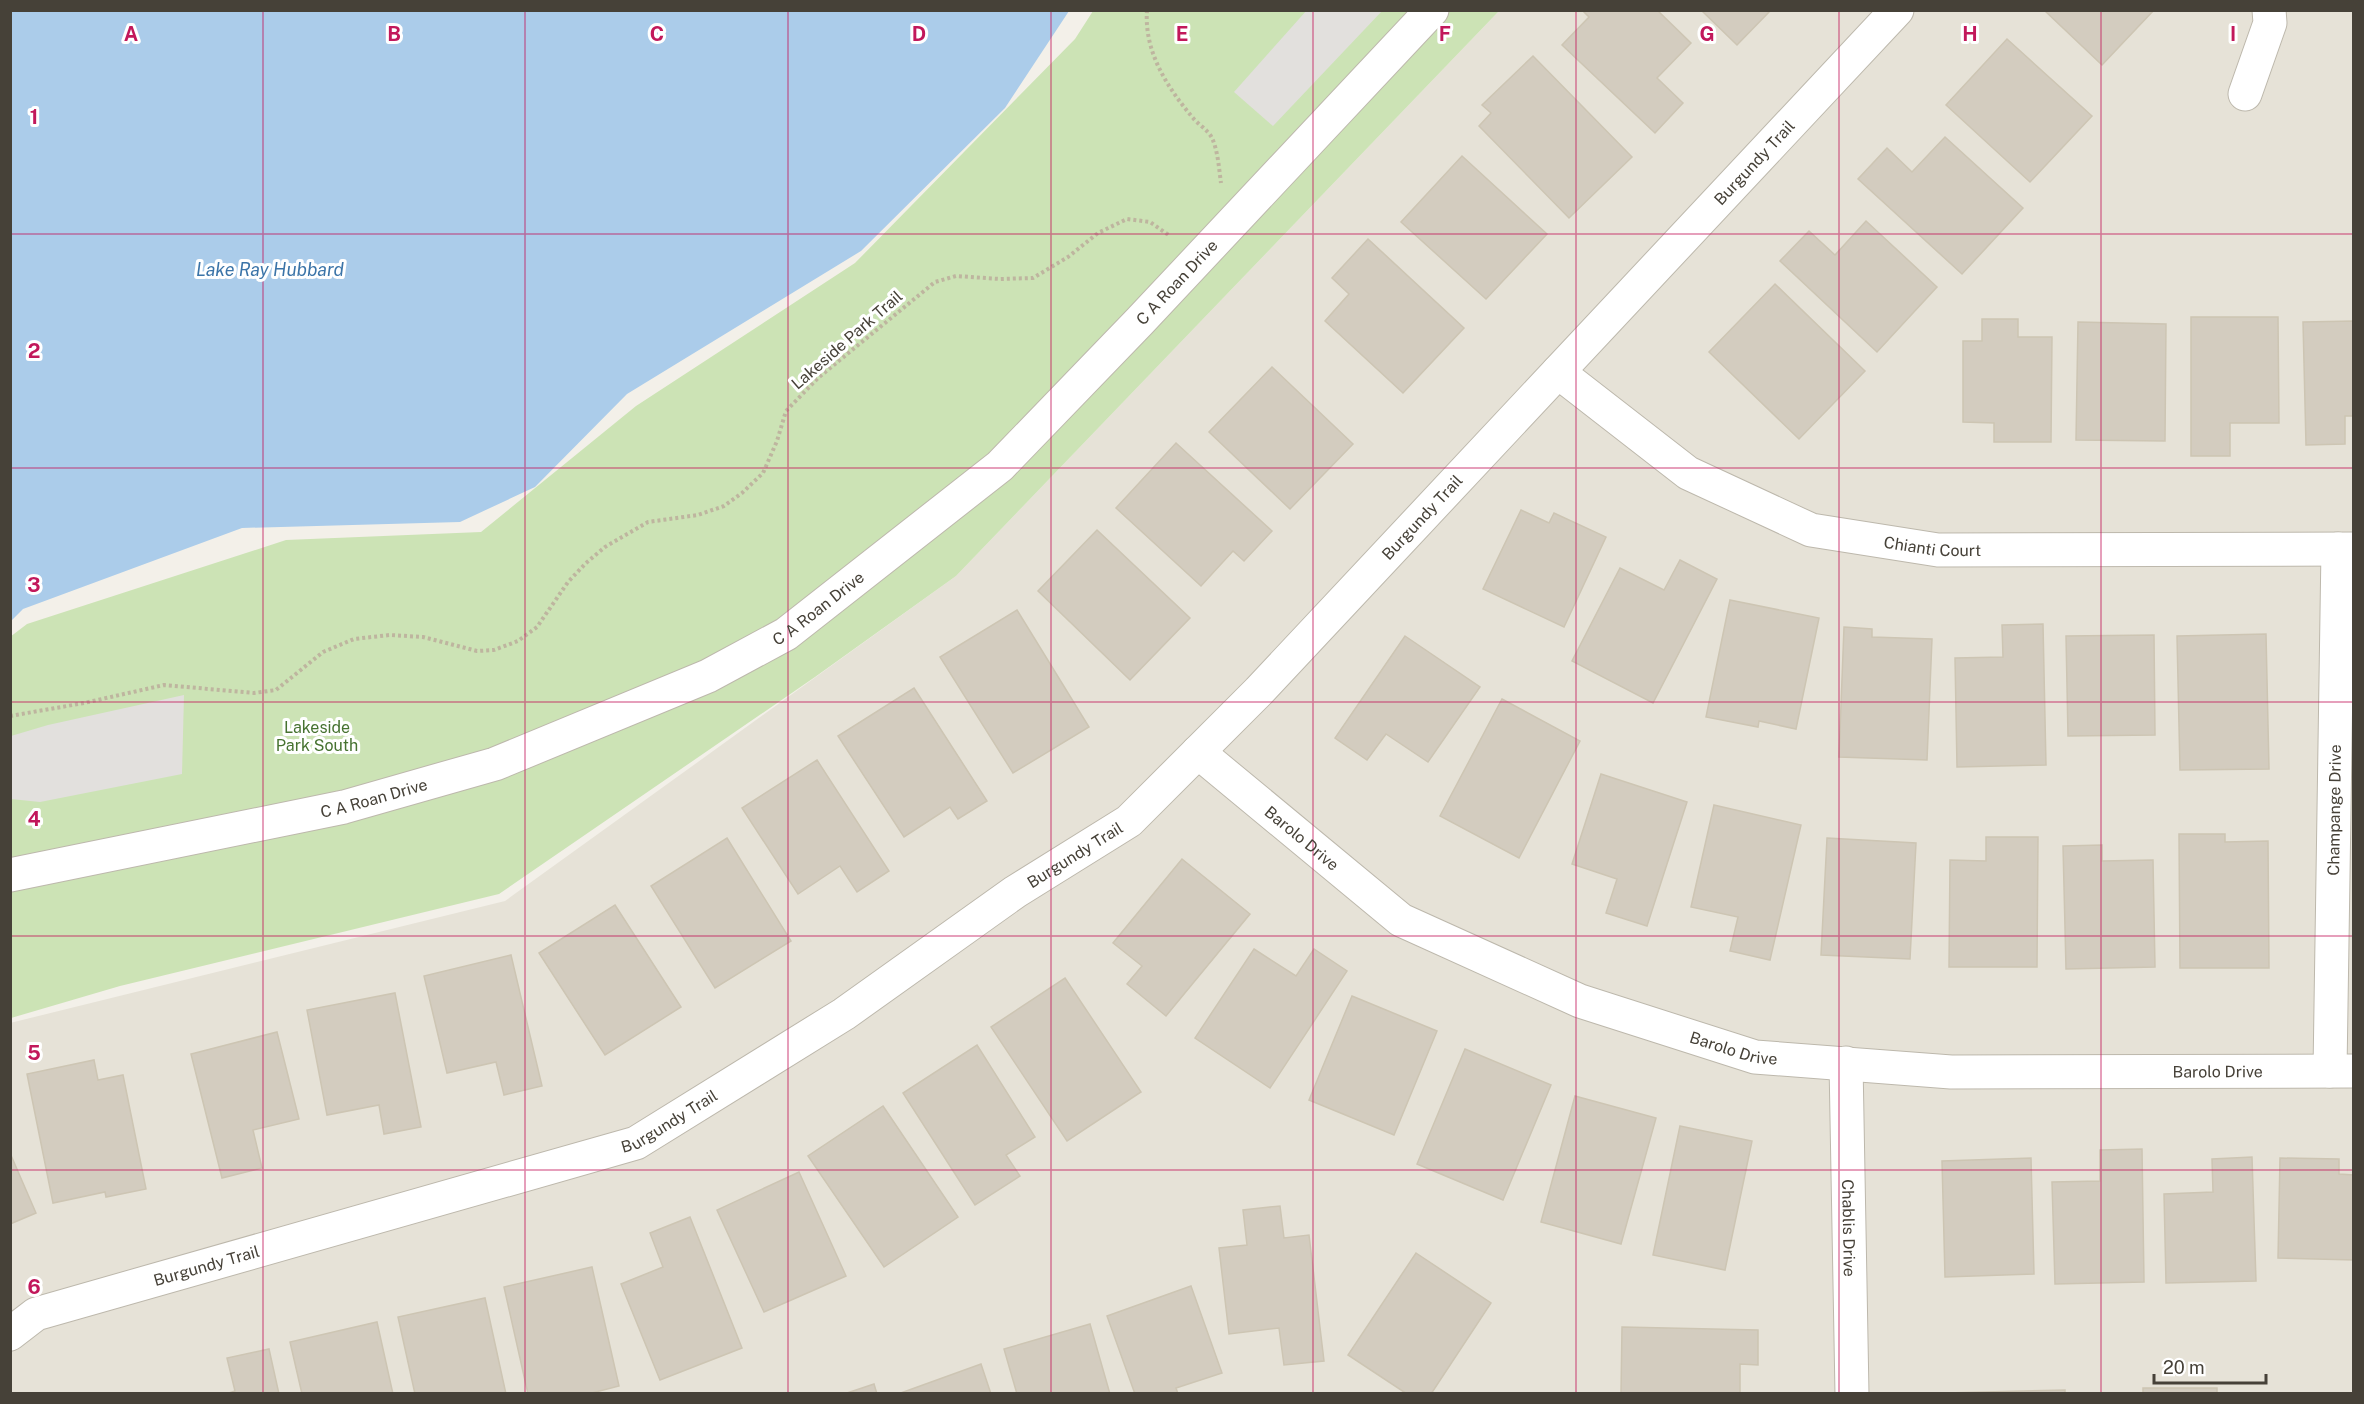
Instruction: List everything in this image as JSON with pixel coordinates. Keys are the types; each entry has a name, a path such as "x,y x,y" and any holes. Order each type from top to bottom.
{"street":[{"name":"C A Roan Drive","path":"10,876 345,807 495,764 708,676 786,634 1000,466 1140,321 1432,10"},
{"name":"Burgundy Trail","path":"10,1334 36,1314 636,1143 844,1014 1016,892 1129,821 1258,691 1897,10"},
{"path":"2245,94 2270,23 2269,10"},
{"name":"Chianti Court","path":"1558,372 1688,473 1811,530 1938,550 2346,549"},
{"name":"Champange Drive","path":"2342,1071 2346,549"},
{"name":"Barolo Drive","path":"1198,752 1401,920 1580,1001 1755,1057 1951,1072 2342,1071"},
{"name":"Chablis Drive","path":"1846,1064 1852,1394"}],"path":[{"path":"1147,10 1149,45 1159,71 1193,118 1211,137 1218,162 1221,190"},
{"name":"Lakeside Park Trail","path":"10,716 84,703 164,684 254,693 276,690 323,652 354,639 390,635 423,637 477,651 494,650 518,641 537,627 568,582 586,562 605,547 648,522 698,515 724,506 742,494 763,473 777,441 786,411 818,378 935,282 956,276 1000,279 1033,278 1068,257 1098,233 1127,219 1150,222 1175,240"}],"shaded area":[{"path":"1307,10 1382,11 1273,126 1234,92"},
{"path":"1499,11 2353,11 2353,1393 11,1393 10,1023 505,901 956,576"},
{"path":"184,695 182,774 40,802 11,799 11,736 48,725"}],"green space":[{"name":"Lakeside Park South","path":"1093,11 1499,11 956,576 815,677 499,894 120,986 11,1018 10,637 27,624 286,540 481,532 636,406 855,263 1075,39"}],"water":[{"name":"Lake Ray Hubbard","path":"11,10 1069,11 1005,108 861,251 627,394 535,487 460,522 242,528 23,609 11,621"}],"building":[{"path":"1585,10 1657,10 1691,43 1657,78 1683,103 1655,133 1562,45 1589,17 1584,12"},
{"path":"1701,10 1771,10 1737,45"},
{"path":"2044,10 2154,10 2102,65"},
{"path":"2007,39 2092,116 2030,182 1946,105"},
{"path":"1533,56 1632,157 1569,218 1479,126 1491,113 1482,105"},
{"path":"1945,137 2023,208 1962,274 1858,179 1887,148 1912,172"},
{"path":"1462,156 1547,234 1486,299 1401,222"},
{"path":"1866,221 1937,287 1877,352 1780,261 1809,231 1835,255"},
{"path":"1368,239 1464,328 1403,393 1325,321 1349,294 1332,278"},
{"path":"1775,284 1865,371 1799,439 1709,352"},
{"path":"2191,317 2278,317 2279,423 2230,423 2230,456 2191,456"},
{"path":"1982,319 2018,319 2018,337 2052,337 2051,442 1994,442 1994,423 1963,422 1963,341 1982,341"},
{"path":"2354,321 2354,416 2345,416 2345,444 2306,445 2303,322"},
{"path":"2078,322 2166,324 2165,441 2076,440"},
{"path":"1272,367 1353,444 1290,509 1209,432"},
{"path":"1176,443 1272,531 1244,561 1233,551 1201,586 1116,508"},
{"path":"1521,510 1549,523 1554,513 1606,537 1564,627 1483,589"},
{"path":"1097,530 1190,618 1130,680 1038,591"},
{"path":"1680,560 1717,579 1653,703 1572,661 1620,568 1664,590"},
{"path":"1730,600 1819,618 1796,729 1759,721 1758,727 1706,717"},
{"path":"1017,610 1089,727 1013,773 940,657"},
{"path":"2043,624 2046,765 1957,767 1955,658 2003,657 2002,625"},
{"path":"1844,627 1872,629 1872,637 1932,639 1927,760 1839,757"},
{"path":"2266,634 2269,769 2180,770 2177,636"},
{"path":"2154,635 2155,735 2068,736 2066,636"},
{"path":"1405,636 1480,687 1428,762 1386,734 1367,760 1335,738"},
{"path":"914,688 987,801 958,819 950,807 904,837 838,736"},
{"path":"1502,699 1580,741 1519,858 1440,816"},
{"path":"817,760 889,871 857,892 840,866 798,894 742,808"},
{"path":"1601,774 1687,802 1647,926 1606,913 1617,879 1572,864"},
{"path":"1714,805 1801,825 1770,960 1730,951 1738,917 1691,907"},
{"path":"2179,834 2225,834 2225,842 2268,841 2269,968 2180,968"},
{"path":"1986,837 2038,837 2037,967 1949,967 1950,860 1986,861"},
{"path":"727,838 791,941 715,988 651,886"},
{"path":"1827,838 1916,843 1910,959 1821,955"},
{"path":"2102,845 2102,861 2153,860 2155,967 2066,969 2063,846"},
{"path":"1182,859 1250,914 1166,1016 1127,984 1142,966 1113,943"},
{"path":"615,905 681,1007 605,1055 539,953"},
{"path":"1254,949 1296,976 1314,949 1347,971 1270,1088 1195,1038"},
{"path":"511,955 542,1086 504,1095 496,1062 447,1073 424,976"},
{"path":"1065,978 1141,1092 1067,1141 991,1027"},
{"path":"395,993 421,1127 384,1134 379,1105 327,1115 307,1010"},
{"path":"1352,996 1437,1031 1394,1135 1309,1100"},
{"path":"277,1032 299,1119 253,1130 262,1168 222,1178 191,1054"},
{"path":"977,1045 1035,1137 1006,1155 1020,1176 975,1205 903,1093"},
{"path":"1465,1049 1551,1085 1503,1200 1417,1164"},
{"path":"94,1060 98,1080 123,1075 146,1189 106,1197 105,1192 53,1203 27,1074"},
{"path":"1575,1096 1656,1118 1621,1244 1541,1222"},
{"path":"883,1106 958,1217 884,1267 808,1156"},
{"path":"1680,1126 1752,1141 1725,1270 1653,1255"},
{"path":"2142,1149 2144,1282 2055,1284 2052,1182 2100,1181 2100,1150"},
{"path":"10,1153 36,1213 10,1224"},
{"path":"2252,1157 2256,1281 2166,1283 2164,1194 2213,1192 2212,1159"},
{"path":"2031,1158 2034,1274 1945,1277 1942,1161"},
{"path":"2280,1158 2339,1159 2339,1174 2354,1175 2354,1260 2278,1258"},
{"path":"799,1172 846,1276 764,1312 717,1210"},
{"path":"1280,1206 1284,1238 1309,1235 1324,1361 1284,1365 1279,1328 1229,1334 1219,1248 1247,1245 1243,1210"},
{"path":"690,1217 742,1348 660,1380 621,1284 663,1267 650,1233"},
{"path":"1416,1253 1491,1303 1431,1394 1407,1394 1348,1355"},
{"path":"592,1267 619,1386 588,1394 528,1394 504,1287"},
{"path":"1191,1286 1222,1373 1176,1388 1178,1394 1135,1394 1107,1316"},
{"path":"485,1298 506,1394 415,1394 398,1317"},
{"path":"377,1322 393,1394 302,1394 290,1342"},
{"path":"1090,1324 1110,1394 1017,1394 1004,1349"},
{"path":"1622,1327 1758,1330 1758,1365 1740,1364 1740,1394 1621,1394"},
{"path":"269,1349 279,1394 226,1394 235,1391 227,1358"},
{"path":"981,1364 991,1394 898,1394"},
{"path":"874,1384 877,1394 844,1394"},
{"path":"2143,1388 2217,1388 2217,1394 2143,1394"},
{"path":"2065,1390 2065,1394 1946,1394 1946,1393"}]}
